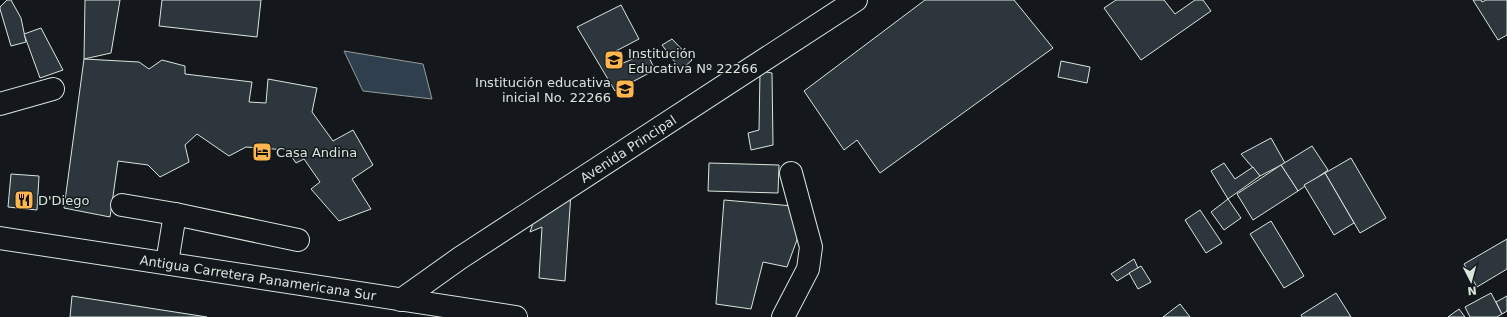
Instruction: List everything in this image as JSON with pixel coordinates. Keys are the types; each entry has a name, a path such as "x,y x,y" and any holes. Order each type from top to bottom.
{"main road":[{"name":"Avenida Principal","path":"401,300 460,258 856,0"},
{"path":"0,104 53,89"},
{"path":"784,317 808,269 810,247 791,173"},
{"path":"122,206 175,214 298,240"},
{"path":"167,263 175,214"},
{"name":"Antigua Carretera Panamericana Sur","path":"0,238 516,317"}],"water":[{"path":"344,51 423,64 432,99 363,91"}],"building":[{"path":"7,0 11,0 21,18 26,42 11,46 0,9 0,7"},
{"path":"85,0 120,0 111,53 84,59"},
{"path":"162,0 261,0 257,37 159,26"},
{"path":"925,0 1014,0 1053,48 880,173 857,140 844,150 804,91"},
{"path":"1116,0 1164,0 1175,14 1195,0 1203,0 1211,11 1141,60 1104,8"},
{"path":"1473,0 1481,0 1482,2 1486,0 1507,0 1507,35 1498,40"},
{"path":"621,5 639,39 616,51 623,63 647,53 655,70 615,91 577,27"},
{"path":"41,28 63,70 40,78 24,34"},
{"path":"672,39 692,60 681,70 662,45"},
{"path":"84,59 139,62 149,69 162,60 185,66 185,74 252,82 249,102 266,103 268,79 317,88 312,112 333,141 353,130 373,165 352,179 371,209 339,221 311,189 320,182 304,159 296,163 287,150 246,147 229,156 197,134 185,145 189,162 160,177 148,165 118,161 110,217 64,208"},
{"path":"1061,61 1090,67 1087,83 1058,77"},
{"path":"760,71 772,73 773,145 751,150 748,133 759,130"},
{"path":"1271,138 1285,163 1260,176 1241,154"},
{"path":"1312,146 1328,170 1298,191 1281,165"},
{"path":"1351,158 1386,218 1360,233 1325,173"},
{"path":"709,163 779,165 778,193 708,191"},
{"path":"1224,163 1235,179 1253,167 1260,176 1228,199 1211,171"},
{"path":"1281,165 1298,191 1253,220 1237,194"},
{"path":"1325,173 1354,223 1334,235 1304,185"},
{"path":"11,174 39,176 37,210 8,207"},
{"path":"571,193 565,281 539,278 542,227 530,232 535,217"},
{"path":"1228,199 1241,218 1224,230 1211,212"},
{"path":"724,200 793,206 798,237 787,267 763,262 751,309 716,304"},
{"path":"1200,210 1222,243 1206,253 1185,220"},
{"path":"1271,221 1304,276 1284,288 1250,234"},
{"path":"1507,239 1507,269 1477,287 1464,264"},
{"path":"1134,259 1138,268 1117,281 1111,274"},
{"path":"1141,266 1151,282 1138,289 1129,273"},
{"path":"1336,293 1351,317 1302,317 1301,315"},
{"path":"1491,293 1502,314 1497,317 1470,317 1465,307"},
{"path":"72,296 207,317 70,317"},
{"path":"1507,296 1507,311 1502,314 1496,302"},
{"path":"1180,304 1190,317 1163,317"},
{"path":"1459,309 1465,317 1448,317"}],"place":[{"name":"Institución Educativa Nº 22266","path":"614,60"},
{"name":"Institución educativa inicial No. 22266","path":"625,89"},
{"name":"Casa Andina","path":"262,152"},
{"name":"D'Diego","path":"24,200"}]}
